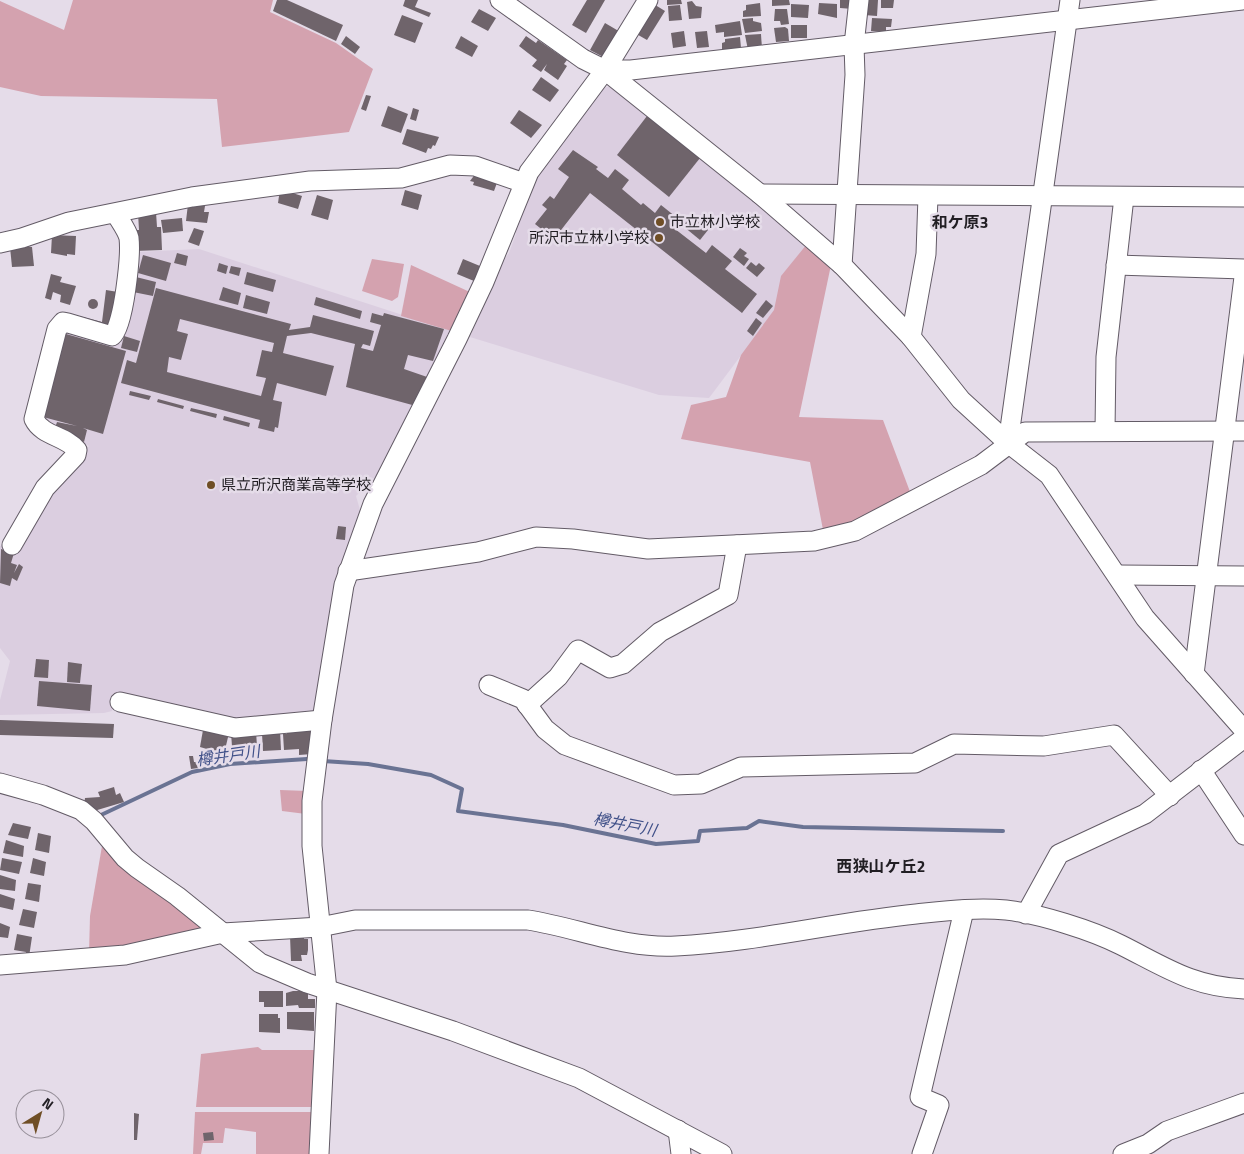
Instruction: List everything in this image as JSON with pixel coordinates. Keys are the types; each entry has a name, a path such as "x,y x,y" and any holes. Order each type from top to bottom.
{"street":[{"path":"500,0 583,59 605,70 760,194 842,265 911,337 961,400 1008,443 1049,475 1118,575 1145,618 1244,730"},
{"path":"319,1154 327,990 312,846 312,801 336,628 348,572 373,504 484,282 524,183 552,141 605,70 648,0"},
{"path":"842,265 855,75 854,45 859,0"},
{"path":"1008,443 1070,0"},
{"path":"605,70 631,70 1242,0"},
{"path":"0,243 22,238 69,222 116,214 192,197 310,181 401,178 450,165 475,166 524,183"},
{"path":"760,194 1244,197"},
{"path":"911,337 926,254 928,196"},
{"path":"1105,431 1106,357 1124,197"},
{"path":"12,545 45,488 76,455 77,450 70,443 37,426 34,419 57,330 63,322 112,336 119,326 128,271 129,237 116,214"},
{"path":"1116,265 1244,269"},
{"path":"1194,674 1244,277"},
{"path":"348,572 478,552 536,537 573,539 648,549 814,541 855,530 981,465 1025,432 1244,431"},
{"path":"527,705 558,677 578,650 610,668 623,664 660,632 728,594 738,545"},
{"path":"1118,575 1244,576"},
{"path":"490,685 522,699 545,729 565,745 674,785 701,784 740,767 915,764 954,744 1044,746 1114,735 1142,763 1170,796"},
{"path":"120,702 235,728 322,720"},
{"path":"1026,914 1059,854 1145,814 1244,738"},
{"path":"1201,770 1244,835"},
{"path":"0,783 43,795 81,810 94,821 125,858 260,963 327,990 536,1060 579,1078 722,1154"},
{"path":"0,965 126,955 222,933 320,927 355,920 509,919 556,924 633,944 676,946 744,940 890,917 996,909 1026,914 1067,925 1110,940 1179,976 1203,984 1244,989"},
{"path":"922,1154 939,1105 920,1097 964,910"},
{"path":"1123,1154 1148,1144 1167,1131 1244,1103"},
{"path":"678,1130 681,1154"}],"shaded area":[{"path":"73,0 273,0 270,12 336,43 373,69 349,132 222,147 217,99 41,96 0,87 0,1 64,30"},
{"name":"所沢市立林小学校","path":"611,86 808,243 778,306 709,398 659,395 470,337 503,261 509,253 516,234 515,230 538,174 596,90"},
{"path":"807,244 831,265 799,417 883,420 912,497 824,535 810,462 681,439 691,405 726,397 741,355 774,310 781,276"},
{"name":"県立所沢商業高等学校","path":"199,249 455,332 381,477 376,476 356,496 362,517 318,711 230,722 115,696 112,711 104,713 0,715 0,700 10,661 0,648 0,546 16,549 48,492 89,446 43,424 40,418 67,329 121,344 135,252"},
{"path":"372,259 404,264 398,297 392,301 362,291"},
{"path":"411,265 472,293 455,332 401,316"},
{"path":"280,790 308,791 306,814 282,811"},
{"path":"102,846 109,847 207,931 89,954 90,916"},
{"path":"258,1047 262,1050 320,1050 317,1107 196,1107 201,1054"},
{"path":"195,1112 313,1112 314,1154 256,1154 256,1132 225,1128 223,1143 203,1143 201,1154 193,1154"}],"building":[{"path":"277,0 287,0 343,25 336,41 273,11"},
{"path":"405,0 418,0 415,7 431,13 429,17 403,6"},
{"path":"587,0 605,0 586,33 572,25"},
{"path":"667,0 681,0 682,4 667,5"},
{"path":"772,0 789,0 790,5 772,6"},
{"path":"840,0 853,0 853,9 840,8"},
{"path":"866,0 878,0 877,16 864,15"},
{"path":"881,0 894,0 893,8 881,8"},
{"path":"692,1 696,6 702,7 701,18 689,19 687,2"},
{"path":"652,3 665,11 647,40 633,32"},
{"path":"760,3 761,16 743,17 746,5"},
{"path":"819,3 837,4 837,18 818,14"},
{"path":"791,4 809,5 808,18 791,17"},
{"path":"680,5 682,20 669,21 668,6"},
{"path":"479,9 496,18 488,31 471,22"},
{"path":"775,9 787,9 789,24 781,25 780,21 774,21"},
{"path":"402,15 423,23 415,43 394,35"},
{"path":"753,18 753,21 761,23 762,31 745,33 742,19"},
{"path":"872,18 892,19 891,27 886,27 886,32 871,31"},
{"path":"740,21 742,35 724,37 724,32 716,33 715,25"},
{"path":"605,23 622,33 607,59 590,50"},
{"path":"791,25 807,25 807,38 791,38"},
{"path":"785,27 788,29 789,41 776,42 774,28"},
{"path":"684,31 686,46 673,48 671,33"},
{"path":"707,31 709,47 697,48 695,32"},
{"path":"761,34 762,49 748,50 745,35"},
{"path":"346,36 360,47 355,54 341,44"},
{"path":"461,36 478,46 472,57 455,48"},
{"path":"526,36 536,43 538,40 567,60 564,64 567,66 558,80 544,70 547,64 541,72 532,66 537,60 519,46"},
{"path":"740,37 741,48 722,50 722,43 725,42 725,39"},
{"path":"541,77 559,90 550,102 532,90"},
{"path":"366,95 371,96 366,111 361,109"},
{"path":"388,106 408,114 401,133 381,126"},
{"path":"413,108 419,110 416,121 410,119"},
{"path":"519,110 542,125 531,138 510,123"},
{"path":"647,116 700,158 669,197 617,155"},
{"path":"407,129 439,137 435,146 433,145 431,149 428,148 426,153 402,144"},
{"path":"573,150 598,167 596,169 608,178 615,169 629,180 622,189 641,205 643,203 655,213 661,205 681,221 675,229 706,253 712,245 732,261 725,269 757,294 742,313 590,193 554,239 535,224 547,209 542,205 550,196 554,199 569,177 558,169"},
{"path":"476,173 498,180 494,191 473,185 474,182 470,181"},
{"path":"280,189 302,196 298,209 278,203"},
{"path":"405,190 422,195 418,210 401,205"},
{"path":"317,195 333,200 328,220 311,215"},
{"path":"188,204 205,206 204,212 209,212 207,223 186,221"},
{"path":"156,212 157,227 161,227 162,250 135,251 134,230 139,230 138,213"},
{"path":"691,216 708,230 700,240 683,226"},
{"path":"182,218 183,231 163,233 161,220"},
{"path":"194,228 204,231 199,246 188,242"},
{"path":"52,235 76,236 75,255 67,254 67,256 51,253"},
{"path":"10,247 32,247 34,266 12,267"},
{"path":"740,248 747,253 744,256 749,259 744,266 733,257"},
{"path":"177,253 188,256 186,266 174,263"},
{"path":"143,255 171,263 166,281 138,273"},
{"path":"463,259 480,266 474,281 457,274"},
{"path":"751,262 756,266 759,263 765,268 757,277 746,268"},
{"path":"219,263 228,266 226,274 217,271"},
{"path":"231,266 241,268 239,276 229,273"},
{"path":"247,272 276,280 273,292 244,284"},
{"path":"51,274 62,277 60,282 76,286 70,305 60,302 61,295 53,292 51,300 45,298"},
{"path":"136,277 156,282 153,296 133,292"},
{"path":"223,287 241,293 238,305 219,300"},
{"path":"156,288 291,324 289,330 310,327 313,315 374,331 370,346 363,344 361,348 373,351 381,325 370,322 372,313 383,316 384,313 444,329 433,361 408,355 404,369 430,378 416,406 346,387 355,344 311,333 287,336 283,353 334,366 326,396 277,383 273,400 282,402 278,428 275,427 274,432 258,428 260,420 121,383 127,360 136,363","holes":["180,319 274,343 272,352 262,350 256,376 266,378 261,396 167,372 169,357 181,360 188,334 177,331"]},
{"path":"106,290 118,292 113,327 77,321 79,316 102,322"},
{"path":"246,295 270,302 267,314 243,308"},
{"path":"316,297 362,311 360,319 314,305"},
{"path":"91,299 95,299 98,304 97,308 91,309 88,306 88,302"},
{"path":"766,300 773,306 763,318 756,313"},
{"path":"756,318 762,323 753,336 747,331"},
{"path":"66,334 126,351 103,434 83,428 87,430 84,442 55,428 57,422 77,426 43,417"},
{"path":"124,336 140,341 137,352 121,348"},
{"path":"130,391 151,396 149,400 129,395"},
{"path":"158,399 184,406 183,409 157,402"},
{"path":"191,408 217,414 216,418 190,411"},
{"path":"224,416 250,423 249,427 223,420"},
{"path":"338,526 346,527 345,540 336,539"},
{"path":"1,549 14,553 11,563 17,565 14,573 19,564 23,567 17,581 12,578 10,586 0,583"},
{"path":"36,659 49,660 48,678 34,677"},
{"path":"68,662 82,664 80,683 67,682"},
{"path":"39,681 92,685 90,711 37,706"},
{"path":"0,720 114,724 113,738 0,735"},
{"path":"304,726 305,731 312,731 312,754 299,755 299,749 284,750 283,734 287,734 287,730"},
{"path":"203,730 229,733 224,754 200,747"},
{"path":"280,730 281,750 263,751 262,734"},
{"path":"256,731 257,747 232,747 231,732"},
{"path":"189,756 193,756 198,768 191,769"},
{"path":"114,787 116,795 120,793 124,802 94,811 84,805 85,798 100,797 98,792"},
{"path":"13,823 31,827 28,839 8,835"},
{"path":"38,833 51,836 49,853 35,850"},
{"path":"6,840 24,846 23,857 3,853"},
{"path":"2,858 22,862 19,874 0,870"},
{"path":"33,858 46,862 44,876 30,873"},
{"path":"0,875 16,880 15,891 0,889"},
{"path":"28,883 41,885 39,902 25,899"},
{"path":"0,894 15,899 13,910 0,907"},
{"path":"23,909 37,912 34,928 19,925"},
{"path":"0,923 10,927 8,938 0,937"},
{"path":"17,934 32,937 29,957 26,957 26,952 14,950"},
{"path":"290,936 304,936 304,939 308,939 307,955 301,955 302,961 291,961"},
{"path":"259,991 283,991 283,1007 264,1007 264,1002 259,1002"},
{"path":"308,991 308,999 315,999 315,1008 299,1008 298,1005 286,1006 286,993"},
{"path":"287,1012 314,1012 314,1031 287,1029"},
{"path":"259,1014 278,1014 278,1018 280,1018 280,1033 259,1032"},
{"path":"134,1113 139,1114 137,1140 134,1140"},
{"path":"213,1132 214,1140 204,1141 203,1133"}],"waterway":[{"name":"樽井戸川","path":"101,815 192,772 230,764 307,759"},
{"name":"樽井戸川","path":"323,761 368,764 431,775 462,789 458,811 563,825 656,844 698,841 700,831 747,828 759,821 803,827 1003,831"}],"place":[{"name":"市立林小学校","path":"660,222"},
{"name":"所沢市立林小学校","path":"659,238"},
{"name":"県立所沢商業高等学校","path":"211,485"}],"district":[{"name":"和ケ原3","path":"960,222"},
{"name":"西狭山ケ丘2","path":"881,866"}]}
